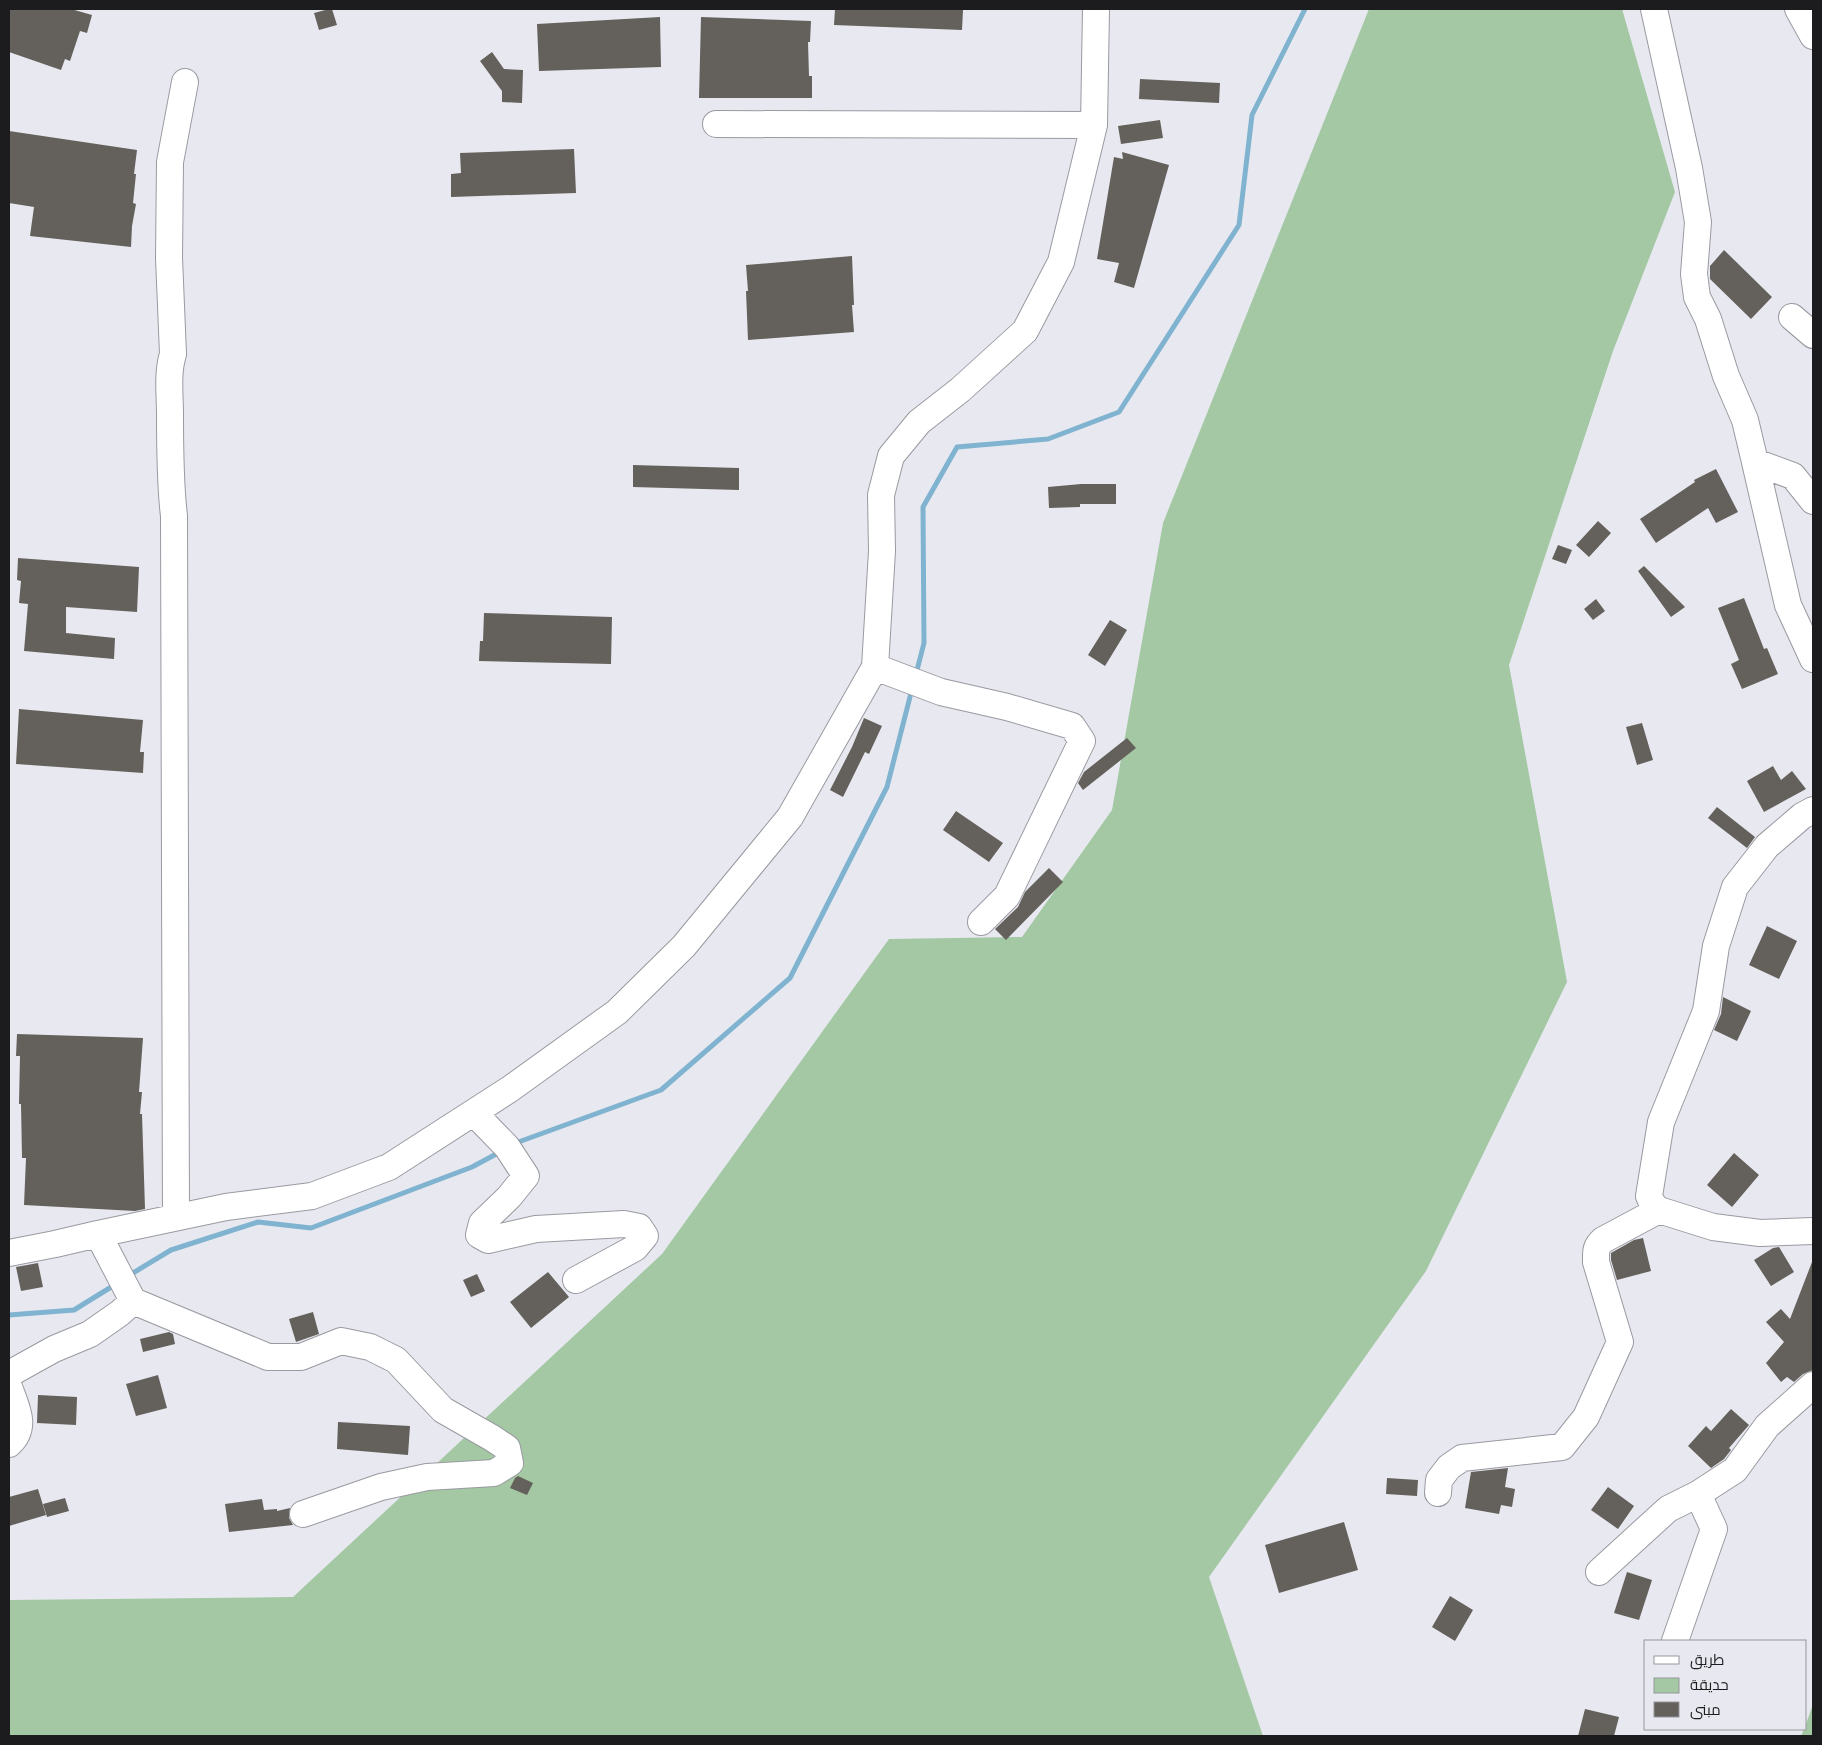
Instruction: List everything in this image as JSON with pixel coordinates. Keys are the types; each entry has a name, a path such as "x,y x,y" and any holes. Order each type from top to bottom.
{"street":[{"path":"9,1253 226,1207 312,1196 389,1167 510,1089 617,1012 684,946 790,817 875,667 882,551 881,495 891,456 919,422 960,390 1025,332 1061,262 1094,125 1096,9"},
{"path":"1654,9 1689,168 1698,222 1694,274 1697,297 1708,320 1726,376 1745,420 1788,605 1813,659"},
{"path":"1798,9 1813,36"},
{"path":"176,1217 174,516 170,488 169,398 170,365 173,354 169,258 170,162 185,82"},
{"path":"716,124 1094,125"},
{"path":"1792,317 1813,335"},
{"path":"1755,462 1793,476 1813,501"},
{"path":"875,667 941,692 1007,707 1072,726 1082,741 1007,896 980,922"},
{"path":"1813,810 1802,816 1767,846 1735,887 1716,946 1706,1011 1661,1122 1649,1196 1653,1205 1659,1210 1713,1227 1760,1233 1813,1232"},
{"path":"474,1113 507,1147 526,1176 509,1197 482,1223 479,1235 488,1240 536,1229 624,1224 639,1226 645,1236 635,1248 576,1280"},
{"path":"1438,1493 1439,1480 1449,1468 1462,1458 1562,1447 1586,1417 1620,1342 1596,1262 1596,1250 1603,1240 1659,1210"},
{"path":"98,1234 133,1301 268,1357 301,1357 341,1341 370,1347 396,1360 443,1410 507,1448 510,1463 494,1473 427,1477 380,1487 303,1514"},
{"path":"9,1374 54,1349 90,1334 120,1314 133,1301"},
{"path":"1599,1572 1668,1509 1698,1494 1735,1470 1767,1426 1813,1385"},
{"path":"9,1387 20,1421 16,1436 9,1444"},
{"path":"1675,1640 1714,1529 1698,1494"}],"green space":[{"path":"1369,9 1622,9 1675,192 1613,351 1509,665 1567,982 1426,1271 1209,1577 1263,1736 9,1736 9,1600 293,1597 662,1254 889,939 1022,937 1112,810 1163,523"},
{"path":"1813,1704 1813,1736 1801,1736 1804,1730 1807,1730 1807,1721"}],"building":[{"path":"9,9 71,9 92,15 87,33 80,31 70,61 65,59 61,70 9,52"},
{"path":"332,9 337,25 319,30 314,13"},
{"path":"835,9 963,10 962,30 834,25"},
{"path":"660,17 661,67 539,71 537,24"},
{"path":"701,17 811,21 810,42 808,42 809,76 812,76 812,98 699,98"},
{"path":"492,52 504,69 523,70 522,103 502,102 502,91 480,61"},
{"path":"1140,79 1220,83 1219,103 1139,99"},
{"path":"1160,120 1163,138 1121,144 1118,126"},
{"path":"9,131 137,150 133,203 136,204 131,247 30,236 34,207 9,203"},
{"path":"574,149 576,193 451,197 451,174 461,173 460,153"},
{"path":"1122,152 1169,165 1134,288 1114,282 1119,263 1097,259 1114,157 1123,159"},
{"path":"1724,250 1772,297 1751,319 1710,279 1710,266"},
{"path":"852,256 854,332 748,340 746,265"},
{"path":"633,465 739,468 739,490 633,487"},
{"path":"1716,469 1738,512 1716,523 1708,508 1656,543 1640,519 1695,482 1694,480"},
{"path":"1081,484 1116,484 1116,504 1080,504 1080,507 1049,508 1048,487"},
{"path":"1598,521 1611,533 1589,557 1576,545"},
{"path":"1558,545 1572,550 1566,564 1552,559"},
{"path":"18,558 139,567 137,612 66,607 66,633 115,638 114,659 24,651 28,604 19,603 21,581 17,580"},
{"path":"1644,566 1685,607 1671,617 1638,571"},
{"path":"1744,598 1764,649 1767,648 1778,674 1742,689 1731,664 1739,660 1718,608"},
{"path":"1596,599 1605,611 1593,620 1584,609"},
{"path":"484,613 612,617 611,664 479,661 480,641 483,641"},
{"path":"1110,620 1127,630 1105,666 1088,655"},
{"path":"19,709 143,720 140,752 144,752 143,773 16,764"},
{"path":"864,718 882,726 869,754 865,752 843,797 830,790 852,747"},
{"path":"1642,723 1653,760 1637,765 1626,727"},
{"path":"1127,738 1136,748 1083,790 1078,783 1084,772"},
{"path":"1773,766 1781,780 1792,771 1806,789 1764,812 1747,781"},
{"path":"1717,807 1755,837 1747,848 1708,818"},
{"path":"956,811 1003,843 989,862 943,830"},
{"path":"1049,868 1063,882 1006,940 995,929 1018,907 1025,892"},
{"path":"1767,926 1797,941 1779,979 1749,965"},
{"path":"1723,997 1751,1011 1737,1041 1714,1030 1721,1014"},
{"path":"17,1034 143,1038 139,1092 142,1092 140,1114 142,1114 145,1209 135,1211 24,1205 26,1158 22,1158 21,1104 19,1104 20,1056 16,1056"},
{"path":"1734,1153 1759,1175 1732,1207 1707,1185"},
{"path":"1643,1238 1651,1271 1617,1280 1611,1260 1611,1253 1634,1240"},
{"path":"1779,1247 1794,1272 1771,1286 1754,1260 1773,1248"},
{"path":"1812,1262 1813,1370 1803,1374 1794,1382 1787,1377 1781,1382 1766,1363 1784,1342 1766,1322 1781,1309 1790,1319"},
{"path":"38,1263 43,1287 21,1291 16,1267"},
{"path":"548,1272 569,1297 531,1328 510,1302"},
{"path":"477,1274 485,1291 471,1297 463,1280"},
{"path":"313,1312 319,1334 296,1342 289,1319"},
{"path":"169,1332 173,1334 175,1344 143,1352 140,1339"},
{"path":"158,1375 167,1408 136,1416 126,1384"},
{"path":"38,1395 77,1397 76,1425 37,1423"},
{"path":"1731,1409 1749,1425 1729,1448 1731,1450 1724,1459 1711,1468 1688,1446 1706,1426 1711,1431"},
{"path":"338,1422 410,1426 408,1455 337,1449"},
{"path":"1508,1468 1505,1487 1515,1489 1512,1507 1501,1505 1499,1514 1465,1508 1471,1472"},
{"path":"518,1476 533,1483 527,1495 510,1488"},
{"path":"1387,1478 1418,1480 1417,1496 1386,1494"},
{"path":"1608,1487 1634,1506 1618,1529 1591,1510"},
{"path":"38,1489 46,1515 9,1526 9,1497"},
{"path":"65,1498 69,1511 47,1517 43,1504"},
{"path":"262,1499 264,1510 277,1509 277,1511 290,1508 289,1518 293,1525 229,1532 225,1504"},
{"path":"1344,1522 1358,1570 1279,1593 1265,1545"},
{"path":"1627,1572 1652,1580 1639,1620 1614,1613"},
{"path":"1450,1596 1473,1610 1455,1641 1432,1627"},
{"path":"1585,1709 1619,1717 1614,1736 1578,1736"}],"waterway":[{"path":"916,674 924,643 923,507 957,447 1048,439 1119,412 1239,225 1252,115 1305,9"},
{"path":"513,1144 661,1090 790,978 887,787 911,693"},
{"path":"128,1276 171,1250 258,1222 311,1228 472,1167 500,1152"},
{"path":"9,1315 74,1310 116,1284"}]}
